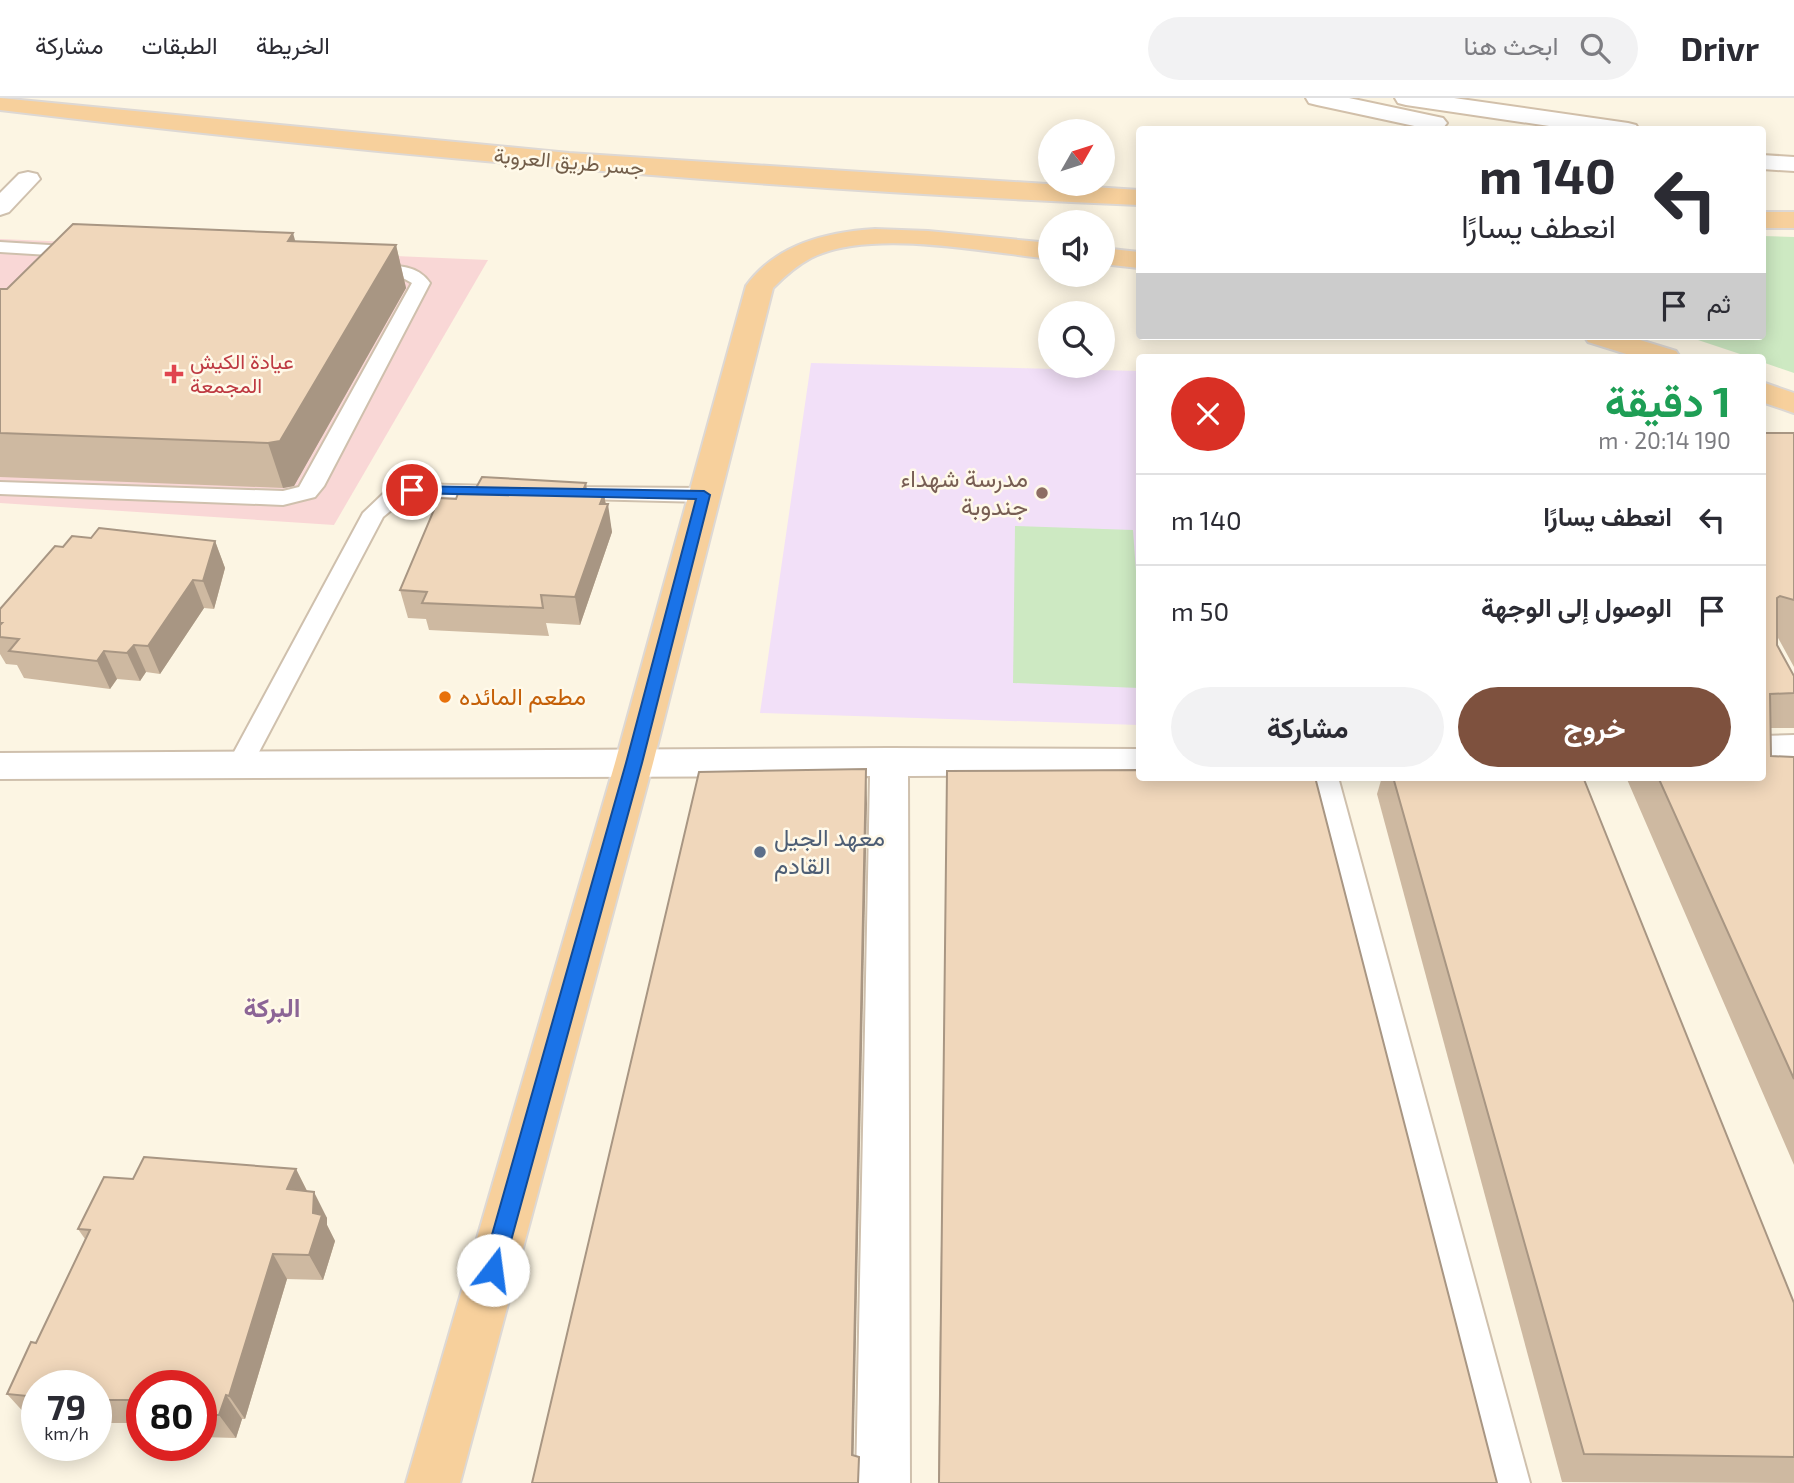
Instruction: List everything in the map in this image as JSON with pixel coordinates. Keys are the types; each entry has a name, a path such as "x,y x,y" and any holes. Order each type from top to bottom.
{"highway":[{"name":"جسر طريق العروبة","path":"0,103 249,133 504,157 812,180 1136,198"},
{"path":"1766,220 1794,220"},
{"path":"433,1483 634,763 760,286 774,269 796,254 824,244 857,237 892,234 1038,250"},
{"path":"1115,257 1136,260"},
{"path":"1611,340 1656,354"},
{"path":"1766,393 1794,404"}],"street":[{"path":"1317,98 1458,126"},
{"path":"1406,98 1600,126"},
{"path":"1766,141 1794,142"},
{"path":"1766,162 1794,164"},
{"path":"0,207 28,179"},
{"path":"1766,749 1794,748"},
{"path":"883,1483 889,761"},
{"path":"0,766 1136,762"},
{"path":"1320,781 1503,1483"}],"lane":[{"path":"0,247 104,254"},
{"path":"44,269 62,251"},
{"path":"0,488 284,498 307,492 313,486 421,283 416,275 409,273 353,270"},
{"path":"240,765 374,513 392,498 412,490 509,492"},
{"path":"537,492 704,495"}],"shaded area":[{"path":"0,239 488,260 334,525 0,503"},
{"path":"811,363 1038,369 1038,378 1115,378 1115,370 1136,371 1136,725 760,713"}],"green space":[{"path":"1766,236 1794,237 1794,373 1766,363 1766,354 1740,354 1698,340 1766,340"},
{"path":"1015,526 1133,530 1136,571 1136,688 1013,683"}],"building":[{"path":"73,224 293,233 288,241 396,245 280,441 268,443 0,433 0,289 7,289"},
{"path":"1766,433 1794,433 1794,600 1780,596 1777,598 1777,645 1794,676 1794,693 1770,694 1771,756 1794,757 1794,1079 1660,781 1766,781"},
{"path":"482,477 586,483 582,493 604,494 600,504 608,504 575,597 541,595 543,608 422,603 427,592 400,590 439,498 456,499 460,488 476,488"},
{"path":"99,528 215,541 203,581 193,580 148,646 134,645 127,653 104,651 97,661 9,651 19,639 0,637 0,609 55,546 63,547 72,536 91,538"},
{"path":"866,769 852,1455 859,1457 858,1483 532,1483 699,772"},
{"path":"1136,770 1136,781 1316,781 1497,1483 939,1483 947,771"},
{"path":"1394,781 1585,781 1794,1303 1794,1457 1584,1454"},
{"path":"144,1157 296,1169 287,1189 314,1192 313,1213 322,1215 309,1255 273,1254 229,1396 226,1395 219,1415 217,1370 126,1370 126,1400 112,1400 112,1370 21,1370 21,1395 7,1394 31,1342 36,1343 90,1230 78,1229 104,1177 133,1179"}],"place":[{"name":"عيادة الكيش المجمعة","path":"174,374"},
{"name":"مدرسة شهداء جندوبة","path":"1042,493"},
{"name":"مطعم المائده","path":"445,697"},
{"name":"معهد الجيل القادم","path":"760,852"}],"district":[{"name":"البركة","path":"272,1008"}],"route":[{"path":"412,490 704,495 634,763 493,1270"}]}
